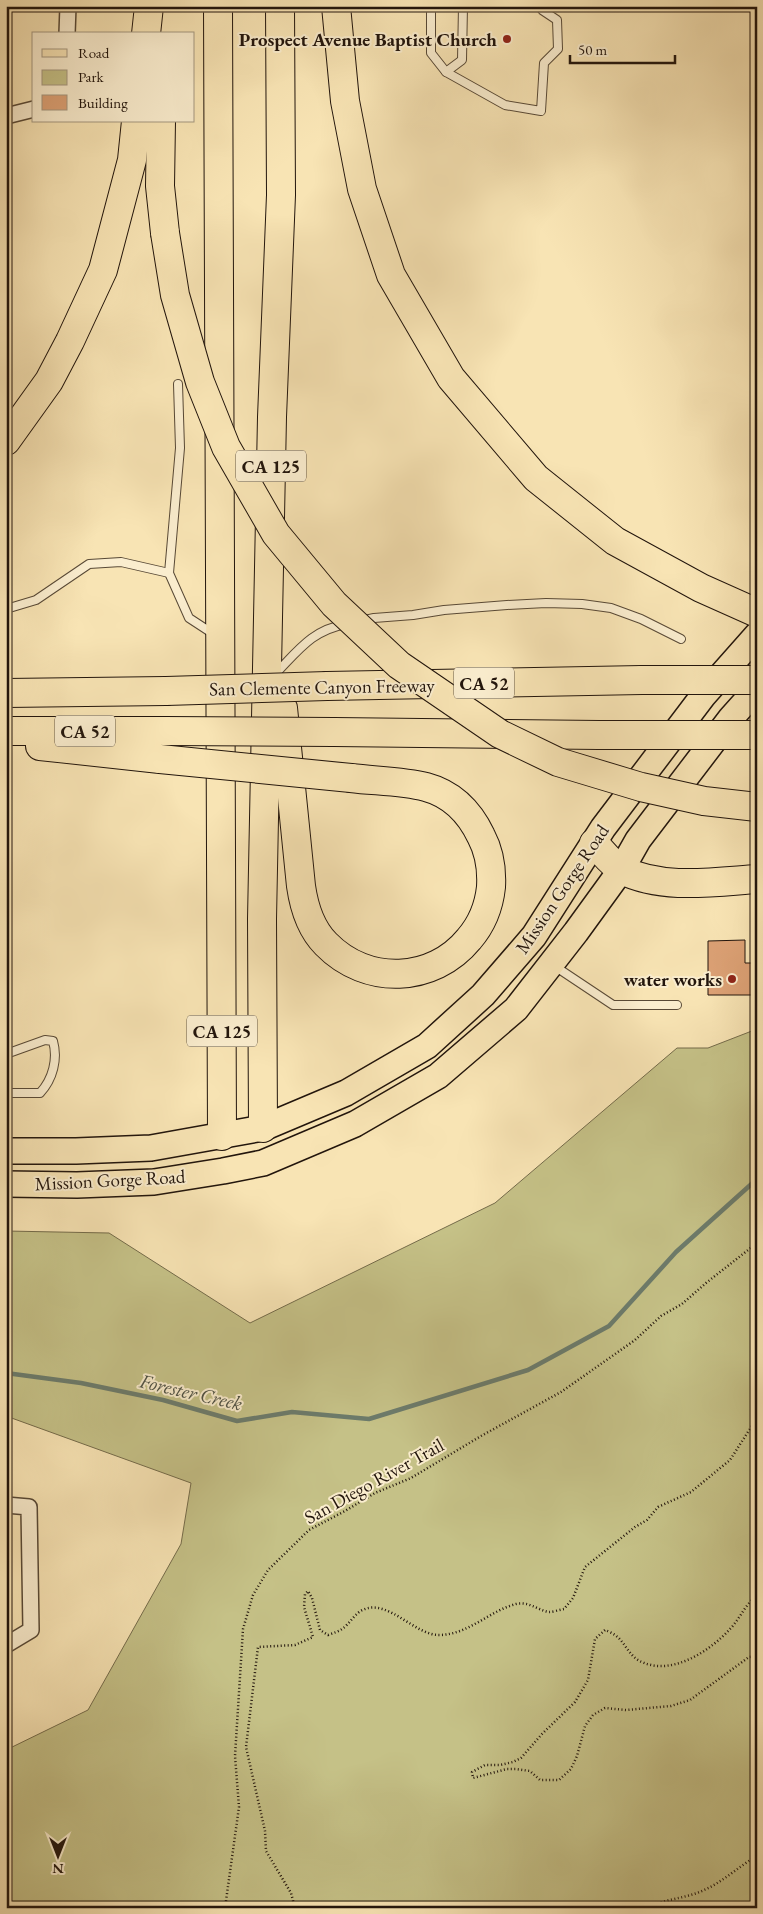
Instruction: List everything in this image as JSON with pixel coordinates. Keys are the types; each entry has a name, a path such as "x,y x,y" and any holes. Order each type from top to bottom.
{"highway":[{"name":"CA 125","path":"218,6 222,1136"},
{"name":"CA 125","path":"263,1128 262,918 272,417 281,195 280,6"},
{"path":"336,6 345,101 362,189 391,274 451,378 536,478 615,541 701,588 757,612"},
{"path":"152,15 164,32"},
{"path":"6,441 49,381 103,270 132,160 136,122"},
{"path":"161,122 160,186 165,233 175,295 200,382 226,447 276,534 334,604 399,665 500,734 558,762 641,788 704,801 757,807"},
{"path":"6,743 160,759 351,778 427,787 452,799 473,820 486,844 492,873 490,901 478,928 460,950 444,962 417,973 390,974 364,969 343,959 325,944 311,922 304,906 301,886 280,670 269,568"},
{"name":"San Clemente Canyon Freeway","path":"6,694 642,680 757,680"},
{"name":"CA 52","path":"6,731 757,735"},
{"path":"594,843 621,870 656,881 704,883 757,880"}],"main road":[{"name":"Mission Gorge Road","path":"6,1151 76,1152 152,1148 263,1128 346,1093 427,1046 483,994 534,936 603,828 700,700 757,635"},
{"name":"Mission Gorge Road","path":"6,1184 77,1185 154,1182 263,1163 355,1124 438,1076 516,1008 576,932 621,870 638,840 731,718 757,689"},
{"name":"CA 125","path":"263,1128 263,1163"},
{"name":"CA 125","path":"222,1136 223,1171"}],"street":[{"path":"67,32 68,6"},
{"path":"6,116 32,110"},
{"path":"6,1506 29,1507 31,1630 6,1645"}],"lane":[{"path":"431,6 431,52 446,72 505,104 541,111 544,64 558,49 557,20 542,10 542,6"},
{"path":"446,72 462,60 463,6"},
{"path":"757,304 757,471"},
{"path":"178,384 180,448 169,573 189,618 220,638"},
{"path":"6,609 36,600 89,564 121,562 169,573"},
{"path":"280,670 307,641 328,627 374,618 507,605 582,604 611,608 641,619 681,639"},
{"path":"551,964 613,1005 677,1005"},
{"path":"6,1054 45,1040 53,1041 55,1048 50,1079 40,1093 6,1093"}],"path":[{"name":"San Diego River Trail","path":"226,1908 239,1807 235,1756 243,1629 253,1595 268,1570 309,1530 345,1512 375,1493 411,1478 560,1392 635,1340 660,1316 682,1304 757,1243"},
{"path":"295,1908 291,1893 266,1850 265,1831 246,1747 258,1647 295,1645 313,1637 304,1607 305,1594 308,1591 312,1598 320,1630 328,1635 343,1629 354,1616 365,1609 384,1609 424,1632 437,1635 451,1634 472,1626 500,1609 518,1603 533,1605 549,1612 564,1609 573,1598 585,1566 635,1527 647,1520 658,1507 692,1492 730,1460 757,1418"},
{"path":"757,1596 731,1629 712,1646 676,1665 662,1666 643,1663 632,1657 615,1635 605,1630 595,1639 588,1680 575,1702 542,1734 521,1758 500,1765 485,1765 472,1772 473,1778 507,1769 516,1769 530,1771 540,1780 559,1780 571,1769 578,1756 585,1726 593,1715 605,1708 626,1710 671,1706 690,1700 748,1657 757,1656"},
{"path":"648,1908 657,1902 681,1898 705,1890 757,1856"}],"green space":[{"path":"757,1029 757,1908 6,1908 6,1750 88,1710 181,1544 191,1483 6,1416 6,1231 109,1233 250,1323 495,1203 677,1048 708,1048"}],"building":[{"name":"water works","path":"745,940 745,963 757,963 757,995 708,995 708,941"}],"waterway":[{"name":"Forester Creek","path":"6,1373 81,1383 163,1400 237,1421 292,1412 369,1419 528,1370 609,1326 676,1252 757,1179"}],"place":[{"name":"Prospect Avenue Baptist Church","path":"507,39"},
{"name":"water works","path":"732,979"}]}
